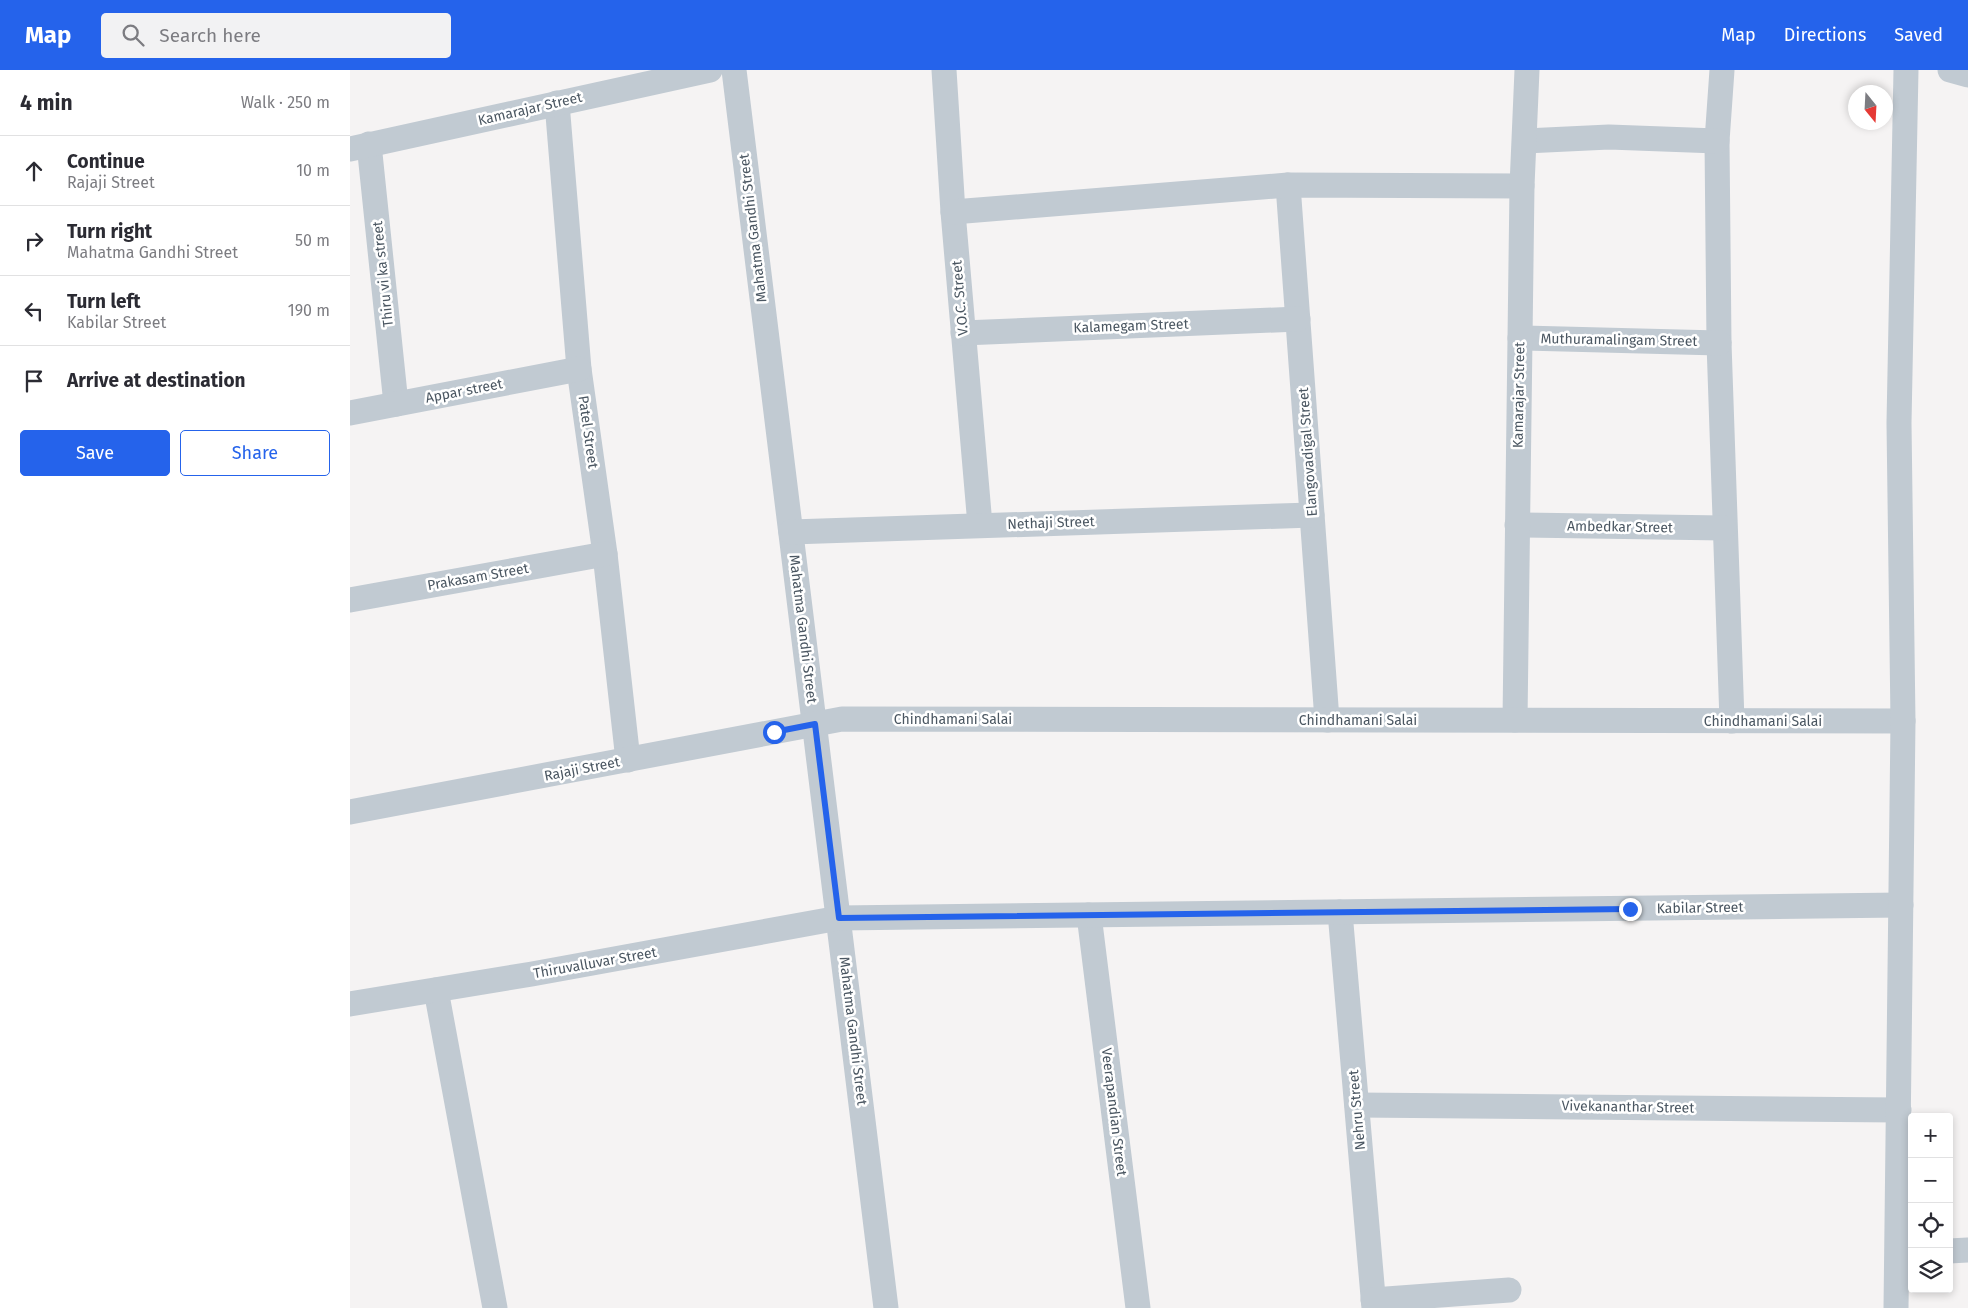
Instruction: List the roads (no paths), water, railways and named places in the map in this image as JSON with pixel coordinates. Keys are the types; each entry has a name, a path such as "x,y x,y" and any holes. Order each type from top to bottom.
{"street":[{"name":"Kamarajar Street","path":"359,146 710,70"},
{"name":"Mahatma Gandhi Street","path":"734,70 886,1308"},
{"name":"V.O.C. Street","path":"944,70 953,212 980,525"},
{"name":"Kamarajar Street","path":"1515,720 1522,186 1527,70"},
{"path":"1722,70 1717,140 1719,343 1732,720"},
{"path":"1896,1308 1905,1253 1899,1110 1903,721 1899,423 1906,70"},
{"path":"1950,70 1968,74"},
{"name":"Patel Street","path":"557,103 579,369 605,554 628,760"},
{"path":"1524,141 1609,137 1717,140"},
{"name":"Thiru vi ka street","path":"359,146 396,404"},
{"path":"953,212 1288,185 1522,186"},
{"name":"Elangovadigal Street","path":"1288,185 1327,720"},
{"name":"Kalamegam Street","path":"963,333 1298,319"},
{"name":"Muthuramalingam Street","path":"1520,338 1719,343"},
{"name":"Appar street","path":"350,413 579,369"},
{"name":"Nethaji Street","path":"791,532 1312,515"},
{"name":"Ambedkar Street","path":"1517,525 1724,528"},
{"name":"Prakasam Street","path":"350,600 605,554"},
{"name":"Chindhamani Salai","path":"815,724 842,719 1903,721"},
{"name":"Rajaji Street","path":"350,812 815,724"},
{"name":"Kabilar Street","path":"839,918 1901,905"},
{"name":"Nehru Street","path":"1340,912 1373,1304"},
{"name":"Veerapandian Street","path":"1089,915 1131,1307"},
{"name":"Thiruvalluvar Street","path":"350,1004 839,918"},
{"path":"436,990 495,1308"},
{"name":"Vivekananthar Street","path":"1356,1105 1899,1110"},
{"path":"1953,1251 1968,1250"},
{"path":"1373,1304 1509,1290"}]}
